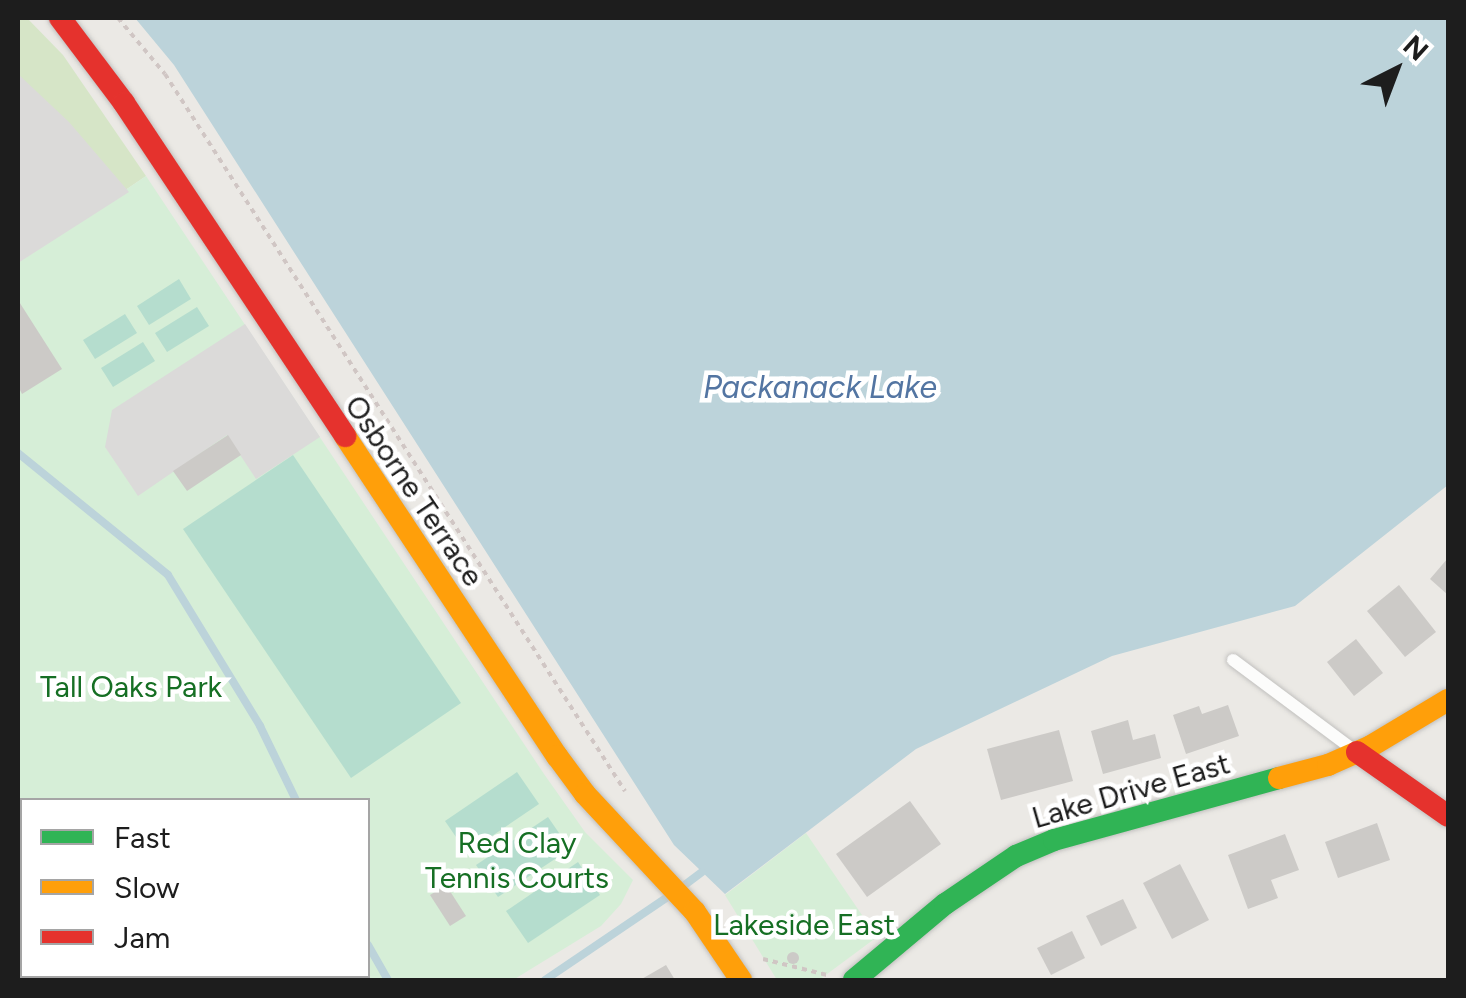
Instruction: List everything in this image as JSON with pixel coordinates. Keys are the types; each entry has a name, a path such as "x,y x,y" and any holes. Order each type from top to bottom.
{"street":[{"name":"Osborne Terrace","path":"60,18 124,103 557,756 585,794 716,940 742,980"},
{"name":"Lake Drive East","path":"842,978 1016,856 1054,840 1284,779 1357,752 1448,700"},
{"path":"1357,752 1448,816"}],"lane":[{"path":"1233,660 1357,752"}],"path":[{"path":"118,18 166,74 632,799"},
{"path":"756,958 842,978"}],"green space":[{"path":"18,18 27,18 63,55 146,176 18,263"},
{"path":"146,176 544,774 585,832 633,880 621,904 601,926 513,980 369,980 370,798 20,798 22,978 18,980 18,263"},
{"path":"179,279 191,299 149,325 137,306"},
{"path":"197,307 209,326 167,352 155,333"},
{"path":"125,314 137,333 95,359 83,340"},
{"path":"143,342 155,361 113,387 101,368"},
{"path":"293,455 461,703 351,778 183,529"},
{"path":"517,772 539,804 467,853 445,821"},
{"name":"Red Clay Tennis Courts","path":"548,817 570,849 498,897 476,865"},
{"name":"Lakeside East","path":"806,833 877,937 819,980 777,980 725,895"},
{"path":"578,862 600,895 528,943 506,911"}],"shaded area":[{"path":"18,74 69,122 129,192 18,263"},
{"path":"245,324 320,437 256,479 227,435 138,496 105,447 112,410"}],"water":[{"name":"Packanack Lake","path":"135,18 1448,18 1448,485 1295,606 1112,656 916,749 725,894 674,845 174,65"}],"building":[{"path":"18,300 62,369 22,394 18,386"},
{"path":"228,435 241,455 187,491 173,471"},
{"path":"1448,558 1448,595 1430,579"},
{"path":"1399,585 1436,632 1405,657 1367,611"},
{"path":"1356,639 1383,673 1354,696 1327,662"},
{"path":"1228,705 1239,736 1186,754 1173,715 1199,706 1202,714"},
{"path":"1128,720 1133,740 1155,734 1161,758 1103,774 1091,731"},
{"path":"1059,730 1073,781 1001,800 987,749"},
{"path":"910,801 941,844 867,897 836,854"},
{"path":"1377,823 1390,860 1338,878 1325,842"},
{"path":"1285,834 1299,870 1271,880 1278,898 1248,909 1228,855"},
{"path":"1180,864 1209,920 1172,939 1143,883"},
{"path":"446,885 466,916 450,926 430,895"},
{"path":"1123,899 1137,928 1101,946 1086,916"},
{"path":"1072,931 1085,958 1051,975 1037,948"},
{"path":"793,952 799,958 793,964 787,958"},
{"path":"666,965 675,980 640,980"},
{"path":"198,978 255,980 199,980"}],"waterway":[{"path":"18,453 168,575 260,726 295,798"},
{"path":"686,884 702,872"},
{"path":"545,980 666,898"},
{"path":"370,948 388,980"}],"traffic: fast":[{"path":"854,980 945,904 1016,856 1054,840 1279,778"}],"traffic: slow":[{"path":"345,436 557,756 585,794 695,912 741,980"},
{"path":"1279,778 1328,765 1371,746 1448,700"}],"traffic: jam":[{"path":"60,18 124,103 345,436"},
{"path":"1357,752 1448,816"}],"park label":[{"name":"Tall Oaks Park","path":"131,687"}]}
